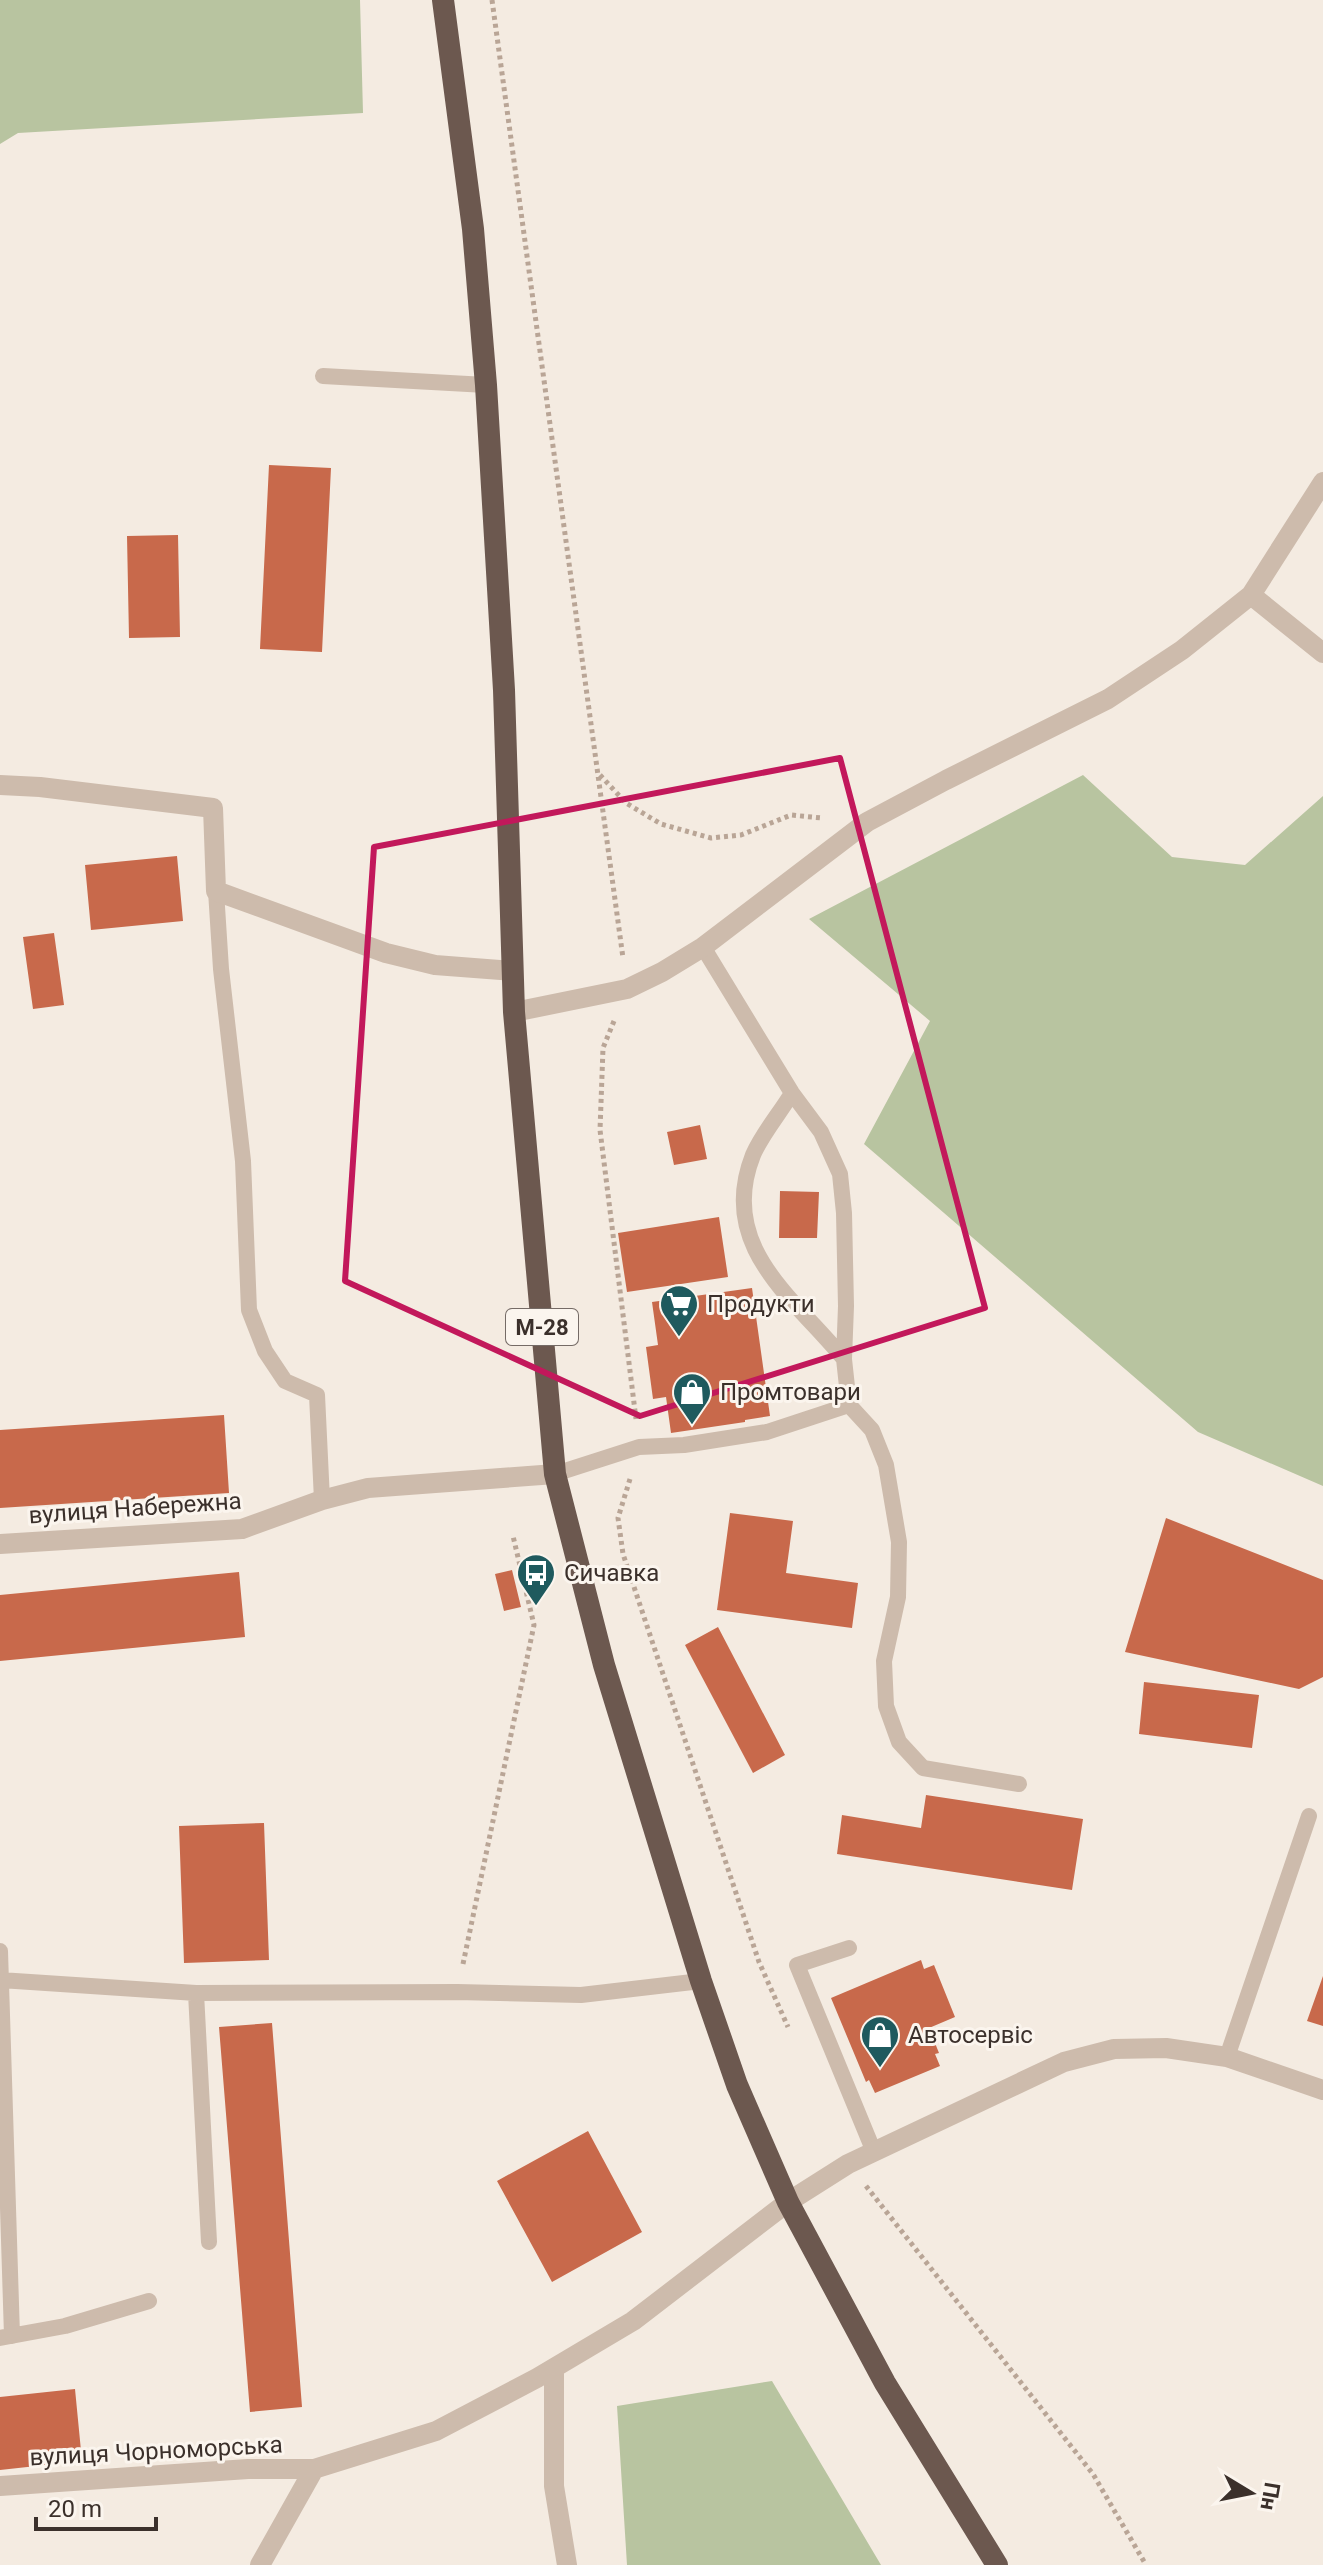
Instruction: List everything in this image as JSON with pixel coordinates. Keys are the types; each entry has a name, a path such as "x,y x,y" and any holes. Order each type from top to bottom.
{"highway":[{"name":"М-28","path":"443,0 473,229 486,385 504,690 514,1012 555,1474 604,1665 701,1981 737,2085 788,2202 885,2383 997,2565"}],"street":[{"path":"514,1012 627,989 703,947 867,822 1108,699 1182,650 1251,595 1323,482"},
{"path":"1251,595 1323,653"},
{"path":"0,785 213,808 216,891 386,953 435,965 512,971"},
{"name":"вулиця Набережна","path":"0,1544 242,1529 322,1500 368,1488 555,1474"},
{"name":"вулиця Чорноморська","path":"0,2486 248,2469 314,2469 436,2431 554,2368 633,2321 788,2202 848,2164 1064,2062 1114,2049 1166,2048 1227,2057 1323,2090"},
{"path":"554,2368 554,2486 567,2565"},
{"path":"260,2565 314,2469"}],"lane":[{"path":"323,376 486,385"},
{"path":"216,891 221,969 243,1161 249,1310 265,1351 285,1381 317,1395 322,1500"},
{"path":"703,947 792,1093 821,1132 840,1174 844,1213 844,1359 849,1405 872,1430 886,1465 899,1542 898,1597 884,1661 886,1706 899,1742 923,1768 1019,1784"},
{"path":"792,1093 753,1155 743,1198 746,1229 761,1262 844,1359"},
{"path":"555,1474 639,1447 684,1445 767,1432 849,1405"},
{"path":"1227,2057 1309,1816"},
{"path":"849,1948 797,1965 874,2152"},
{"path":"0,1951 6,2337 65,2326 149,2301"},
{"path":"1,1981 196,1993 581,1995 701,1981"},
{"path":"196,1993 209,2242"}],"path":[{"path":"492,0 627,989 603,1048 600,1130 639,1447 618,1518"},
{"path":"599,775 626,803 661,824 711,838 741,835 791,815 867,822"},
{"path":"457,1992 534,1625 513,1536"}],"highlighted area":[{"path":"840,758 985,1308 640,1416 345,1281 374,847"}],"green space":[{"path":"0,0 360,0 363,113 18,133 0,144"},
{"path":"1083,775 1172,857 1245,865 1323,796 1323,1486 1198,1432 864,1144 930,1021 809,919"},
{"path":"772,2381 881,2565 627,2565 617,2406"}],"building":[{"path":"269,465 331,468 322,652 260,649"},
{"path":"178,535 180,637 129,638 127,536"},
{"path":"177,856 183,921 91,930 85,865"},
{"path":"54,933 64,1005 33,1009 23,937"},
{"path":"700,1125 707,1159 674,1165 667,1132"},
{"path":"780,1191 819,1192 817,1238 779,1238"},
{"path":"719,1217 728,1277 627,1292 618,1233"},
{"path":"752,1288 770,1416 671,1433 666,1397 653,1399 646,1347 658,1345 652,1302"},
{"path":"224,1415 229,1493 0,1508 0,1430"},
{"path":"730,1513 793,1521 786,1573 858,1583 852,1628 717,1610"},
{"path":"1166,1518 1323,1580 1323,1677 1299,1689 1125,1652"},
{"path":"512,1570 521,1607 504,1611 495,1574"},
{"path":"239,1572 245,1637 0,1661 0,1595"},
{"path":"718,1627 785,1755 753,1773 685,1645"},
{"path":"1144,1682 1259,1695 1252,1748 1139,1734"},
{"path":"926,1795 1083,1819 1072,1890 837,1854 842,1815 921,1828"},
{"path":"264,1823 269,1960 184,1963 179,1826"},
{"path":"921,1960 924,1969 934,1965 955,2017 929,2028 939,2053 935,2054 940,2066 875,2093 869,2080 866,2082 831,1998"},
{"path":"1323,1976 1323,2026 1307,2021"},
{"path":"272,2023 302,2407 250,2412 219,2027"},
{"path":"588,2131 642,2232 552,2282 497,2181"},
{"path":"75,2389 82,2461 0,2470 0,2397"}],"place":[{"name":"Продукти","path":"679,1338"},
{"name":"Промтовари","path":"692,1426"},
{"name":"Сичавка","path":"536,1607"},
{"name":"Автосервіс","path":"880,2069"}]}
